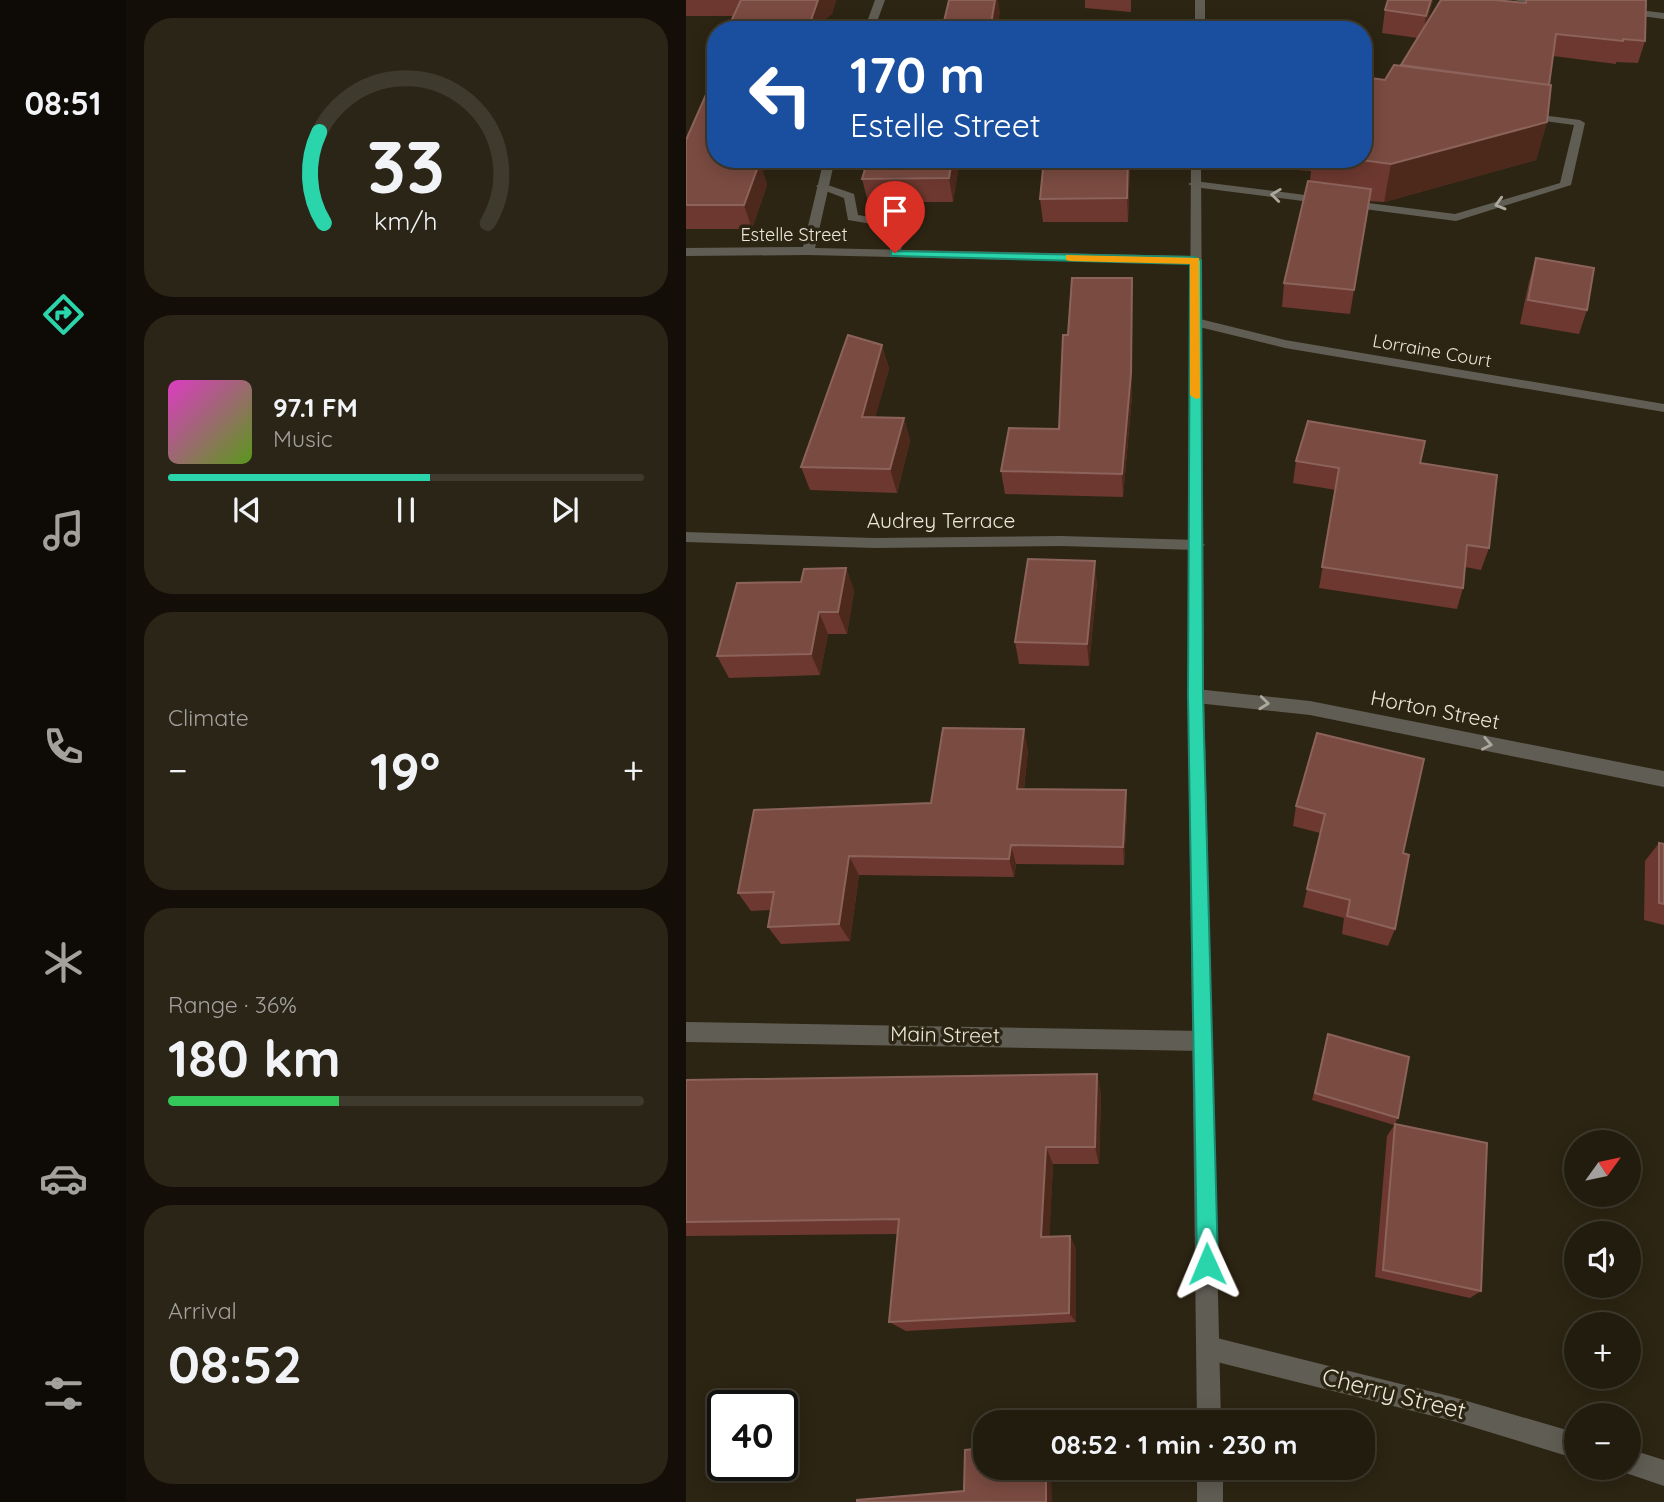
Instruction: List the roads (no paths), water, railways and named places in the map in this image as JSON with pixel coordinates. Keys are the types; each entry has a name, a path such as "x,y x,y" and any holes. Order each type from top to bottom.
{"street":[{"path":"872,21 880,0"},
{"path":"1199,21 1200,0"},
{"path":"1518,0 1558,4"},
{"path":"1611,10 1664,16"},
{"path":"1194,184 1455,218 1565,185 1580,123 1512,114"},
{"path":"808,251 827,168"},
{"path":"1195,168 1196,696 1209,1410"},
{"path":"822,186 850,196 852,218 903,225 895,253"},
{"name":"Estelle Street","path":"686,252 808,251 1195,260"},
{"name":"Lorraine Court","path":"1196,322 1285,344 1664,408"},
{"name":"Audrey Terrace","path":"686,537 874,543 1061,541 1196,545"},
{"name":"Horton Street","path":"1196,696 1310,708 1664,779"},
{"name":"Main Street","path":"686,1032 1203,1041"},
{"name":"Cherry Street","path":"1209,1348 1453,1409 1564,1442"},
{"path":"1641,1466 1664,1473"},
{"path":"1210,1480 1210,1502"}]}
